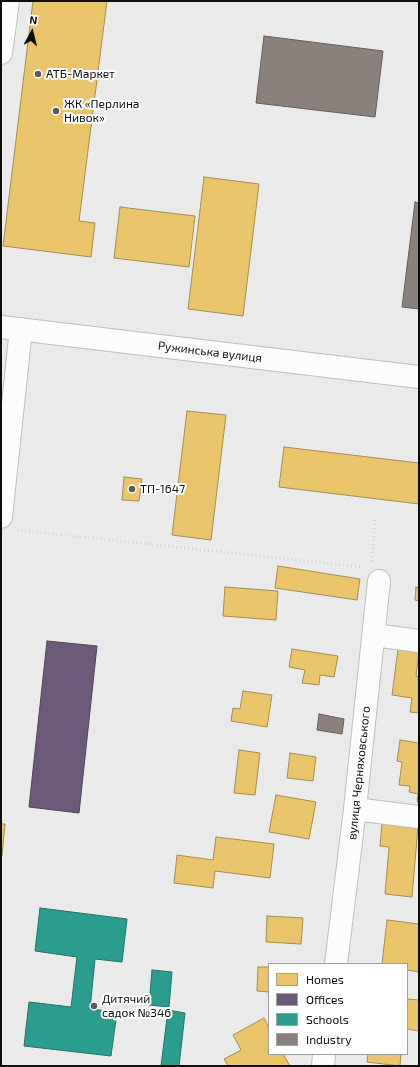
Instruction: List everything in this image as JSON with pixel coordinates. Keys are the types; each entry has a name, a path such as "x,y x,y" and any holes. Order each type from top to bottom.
{"street":[{"path":"1,54 8,1"},
{"path":"9,523 11,328"},
{"name":"Ружинська вулиця","path":"11,328 419,377"},
{"name":"вулиця Черняховського","path":"336,963 374,635 376,574"},
{"path":"374,635 419,641"},
{"path":"355,809 419,817"},
{"path":"323,1066 324,1055"}],"path":[{"path":"9,523 376,574 375,519"}],"building: Homes":[{"name":"ЖК «Перлина Нивок»","path":"33,1 107,1 79,221 95,223 91,257 3,246"},
{"path":"204,177 259,184 243,316 188,309"},
{"path":"120,207 195,216 189,267 114,258"},
{"path":"187,411 226,415 211,540 172,535"},
{"path":"284,447 419,463 419,504 279,487"},
{"name":"ТП-1647","path":"124,477 142,479 139,501 122,500"},
{"path":"278,566 360,579 357,600 275,588"},
{"path":"225,587 278,591 276,620 223,616"},
{"path":"416,587 419,588 419,601 415,600"},
{"path":"292,649 338,656 334,677 320,675 319,685 302,683 305,670 289,667"},
{"path":"398,649 419,652 416,676 419,677 419,713 410,712 412,698 392,695"},
{"path":"243,691 272,695 267,727 231,721 233,708 240,709"},
{"path":"400,740 419,743 419,802 417,802 418,794 409,792 410,786 399,785 402,762 397,761"},
{"path":"239,750 260,753 255,795 234,793"},
{"path":"290,753 316,757 313,781 287,778"},
{"path":"276,795 316,802 309,839 269,832"},
{"path":"382,823 418,827 412,897 385,894 389,847 380,846"},
{"path":"1,824 5,824 2,856 1,856"},
{"path":"216,837 274,844 270,878 215,871 213,888 174,883 177,855 213,860"},
{"path":"267,916 303,918 301,944 266,942"},
{"path":"387,920 419,924 419,972 408,970 408,963 382,963"},
{"path":"258,967 268,967 268,992 257,991"},
{"path":"408,999 419,1000 419,1031 408,1029"},
{"path":"264,1018 268,1026 268,1055 284,1055 290,1066 228,1066 224,1059 241,1050 233,1035"},
{"path":"368,1055 401,1055 400,1066 367,1062"}],"building: Offices":[{"path":"47,641 97,646 79,813 29,807"}],"building: Schools":[{"path":"40,908 127,919 122,962 95,959 90,1009 117,1012 111,1056 24,1046 29,1002 71,1007 77,957 35,951"},
{"path":"152,970 172,972 169,1007 149,1005"},
{"path":"168,1010 185,1013 179,1066 161,1066"}],"building: Industry":[{"path":"264,36 383,51 375,117 256,103"},
{"path":"415,202 419,203 419,309 402,307"},
{"path":"319,714 344,719 342,734 317,730"}],"place":[{"name":"АТБ-Маркет","path":"38,74"},
{"name":"ЖК «Перлина Нивок»","path":"56,111"},
{"name":"ТП-1647","path":"132,489"},
{"name":"Дитячий садок №346","path":"94,1006"}]}
